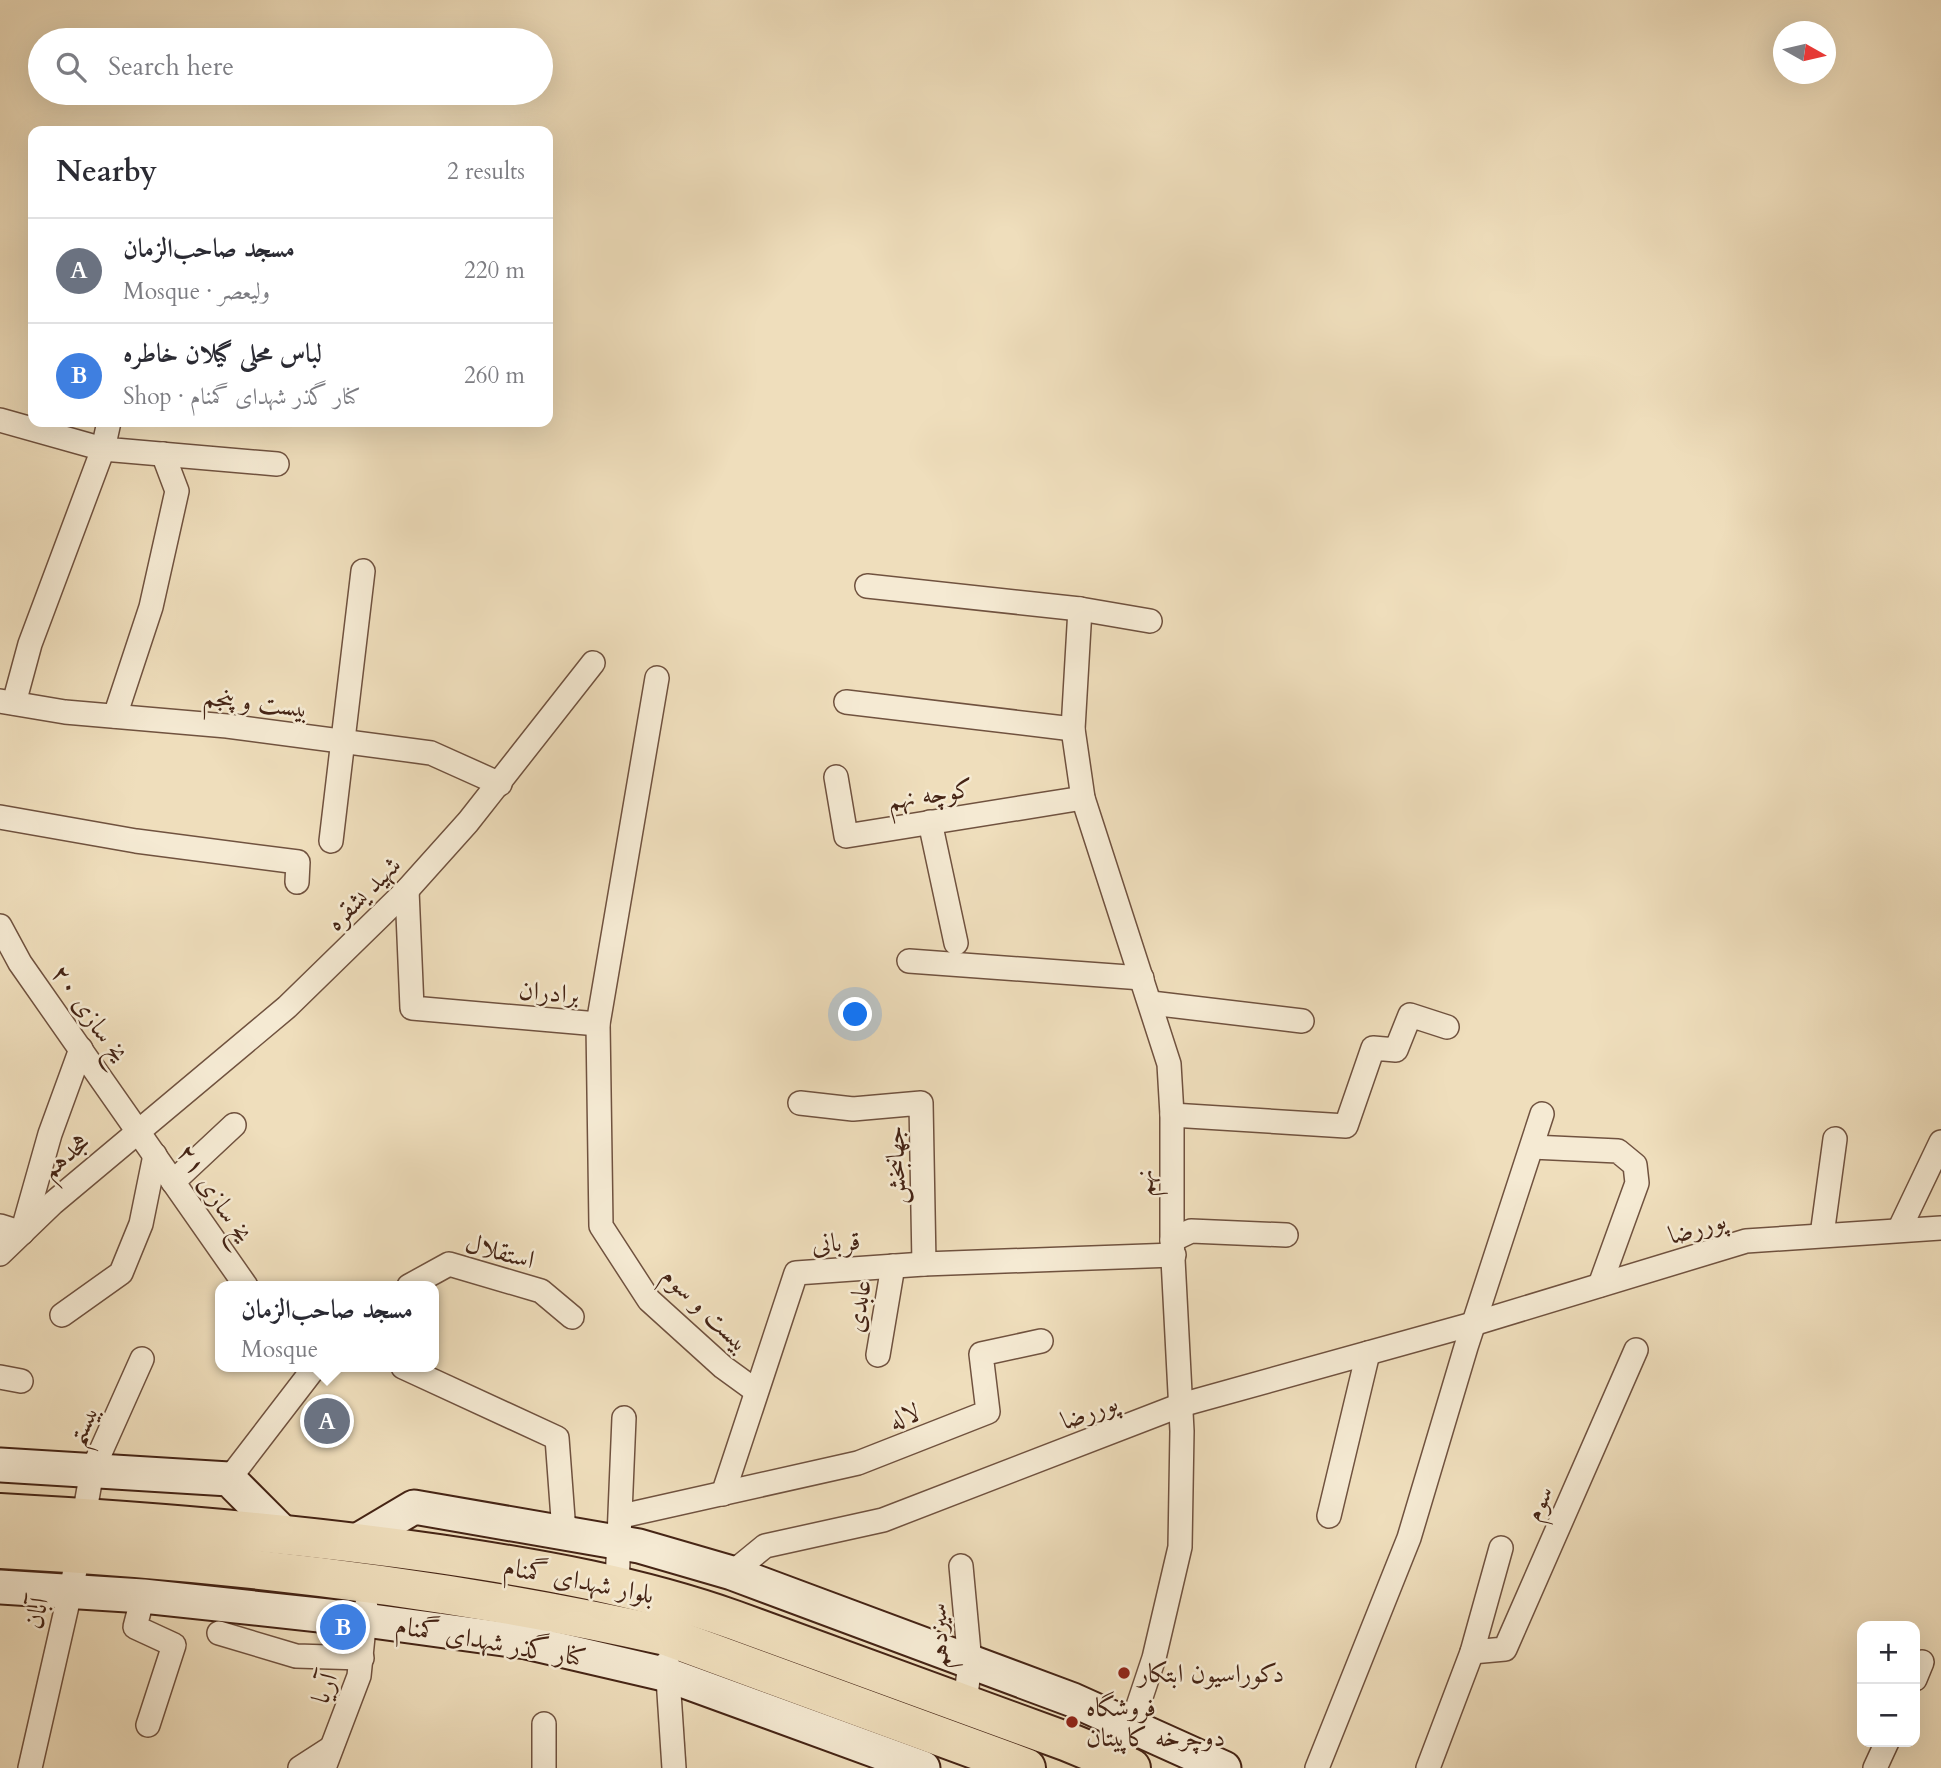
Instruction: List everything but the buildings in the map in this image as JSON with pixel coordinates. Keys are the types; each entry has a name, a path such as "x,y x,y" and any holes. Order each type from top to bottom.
{"highway":[{"name":"بلوار شهدای گمنام","path":"0,1513 153,1558 366,1601 605,1622 666,1636 856,1703 1026,1768"},
{"name":"بلوار شهدای گمنام","path":"0,1549 81,1535 283,1532 617,1585 680,1601 965,1703 1125,1765"}],"street":[{"path":"0,420 103,449 276,464"},
{"path":"7,702 103,449 108,427"},
{"path":"115,716 151,607 177,491 163,454"},
{"path":"331,841 363,571"},
{"path":"867,586 1080,609 1150,621"},
{"name":"نهم","path":"1080,609 1073,729 1083,798 1105,874 1151,1003 1169,1064 1172,1115 1173,1248 1181,1405 1180,1547 1154,1658 1132,1725 1125,1765"},
{"name":"شهید یشقره","path":"138,1130 287,1007 407,890 499,784 593,663"},
{"path":"598,1024 657,678"},
{"name":"بیست و پنجم","path":"7,702 115,716 227,726 431,753 499,784"},
{"path":"846,702 1073,729"},
{"name":"کوچه نهم","path":"836,777 846,836 1083,798"},
{"path":"0,817 136,841 298,862 297,882"},
{"path":"930,822 956,943"},
{"name":"برادران","path":"407,890 412,1008 598,1024 601,1226"},
{"name":"یخ سازی ۲۰","path":"0,926 7,951 138,1130"},
{"path":"909,961 1142,978"},
{"path":"1151,1003 1302,1021"},
{"path":"1172,1115 1346,1126 1373,1048 1396,1050 1409,1015 1447,1027"},
{"path":"11,1229 81,1049"},
{"name":"جهانبخش","path":"800,1103 853,1109 921,1103 925,1264"},
{"path":"1317,1768 1409,1538 1466,1348 1542,1114"},
{"path":"173,1182 234,1125"},
{"name":"یخ سازی ۲۱","path":"138,1130 242,1281"},
{"name":"هجدهم","path":"0,1254 11,1229 138,1130"},
{"path":"1822,1235 1835,1139"},
{"path":"1899,1230 1941,1142"},
{"path":"1532,1147 1618,1151 1635,1165 1637,1183 1600,1285"},
{"path":"62,1315 121,1272 141,1224 155,1155"},
{"name":"بیست و سوم","path":"601,1226 649,1300 723,1367 756,1391"},
{"name":"پوررضا","path":"733,1573 765,1546 883,1520 1181,1405 1476,1323 1746,1241 1941,1228"},
{"name":"قربانی","path":"723,1494 796,1273 1173,1248 1191,1231 1286,1235"},
{"name":"استقلال","path":"418,1281 449,1264 541,1291 572,1317"},
{"name":"عابدی","path":"878,1355 893,1266"},
{"name":"لاله","path":"723,1494 859,1463 988,1412 981,1354 1041,1341"},
{"name":"سوم","path":"1472,1652 1505,1648 1636,1350"},
{"path":"1329,1516 1368,1353"},
{"name":"بیستم","path":"81,1535 92,1471 142,1359"},
{"path":"229,1479 311,1372"},
{"path":"414,1372 556,1438 564,1532"},
{"path":"617,1585 624,1418"},
{"path":"0,1465 229,1479 283,1532"},
{"path":"355,1542 414,1507 564,1532 621,1529 723,1494"},
{"path":"621,1529 1132,1725 1224,1768"},
{"name":"آبان","path":"30,1768 81,1535"},
{"name":"سوم","path":"1428,1768 1472,1652 1501,1548"},
{"name":"سیزدهم","path":"961,1566 970,1663 965,1703"},
{"name":"کنار گذر شهدای گمنام","path":"0,1587 143,1596 366,1601 526,1643 668,1675 923,1768"},
{"path":"143,1596 135,1627 174,1645 148,1725"},
{"name":"آریا","path":"328,1758 359,1676 366,1601"},
{"path":"219,1633 296,1656 362,1658"},
{"path":"666,1636 674,1768"},
{"path":"843,1739 856,1703"},
{"path":"544,1724 544,1768"},
{"path":"1875,1768 1885,1747"},
{"path":"300,1768 328,1758"}],"place":[{"name":"مسجد صاحب‌الزمان","path":"327,1421"},
{"name":"لباس محلی گیلان خاطره","path":"343,1627"},
{"name":"دکوراسیون ابتکار","path":"1124,1673"},
{"name":"فروشگاه دوچرخه کاپیتان","path":"1072,1722"}]}
